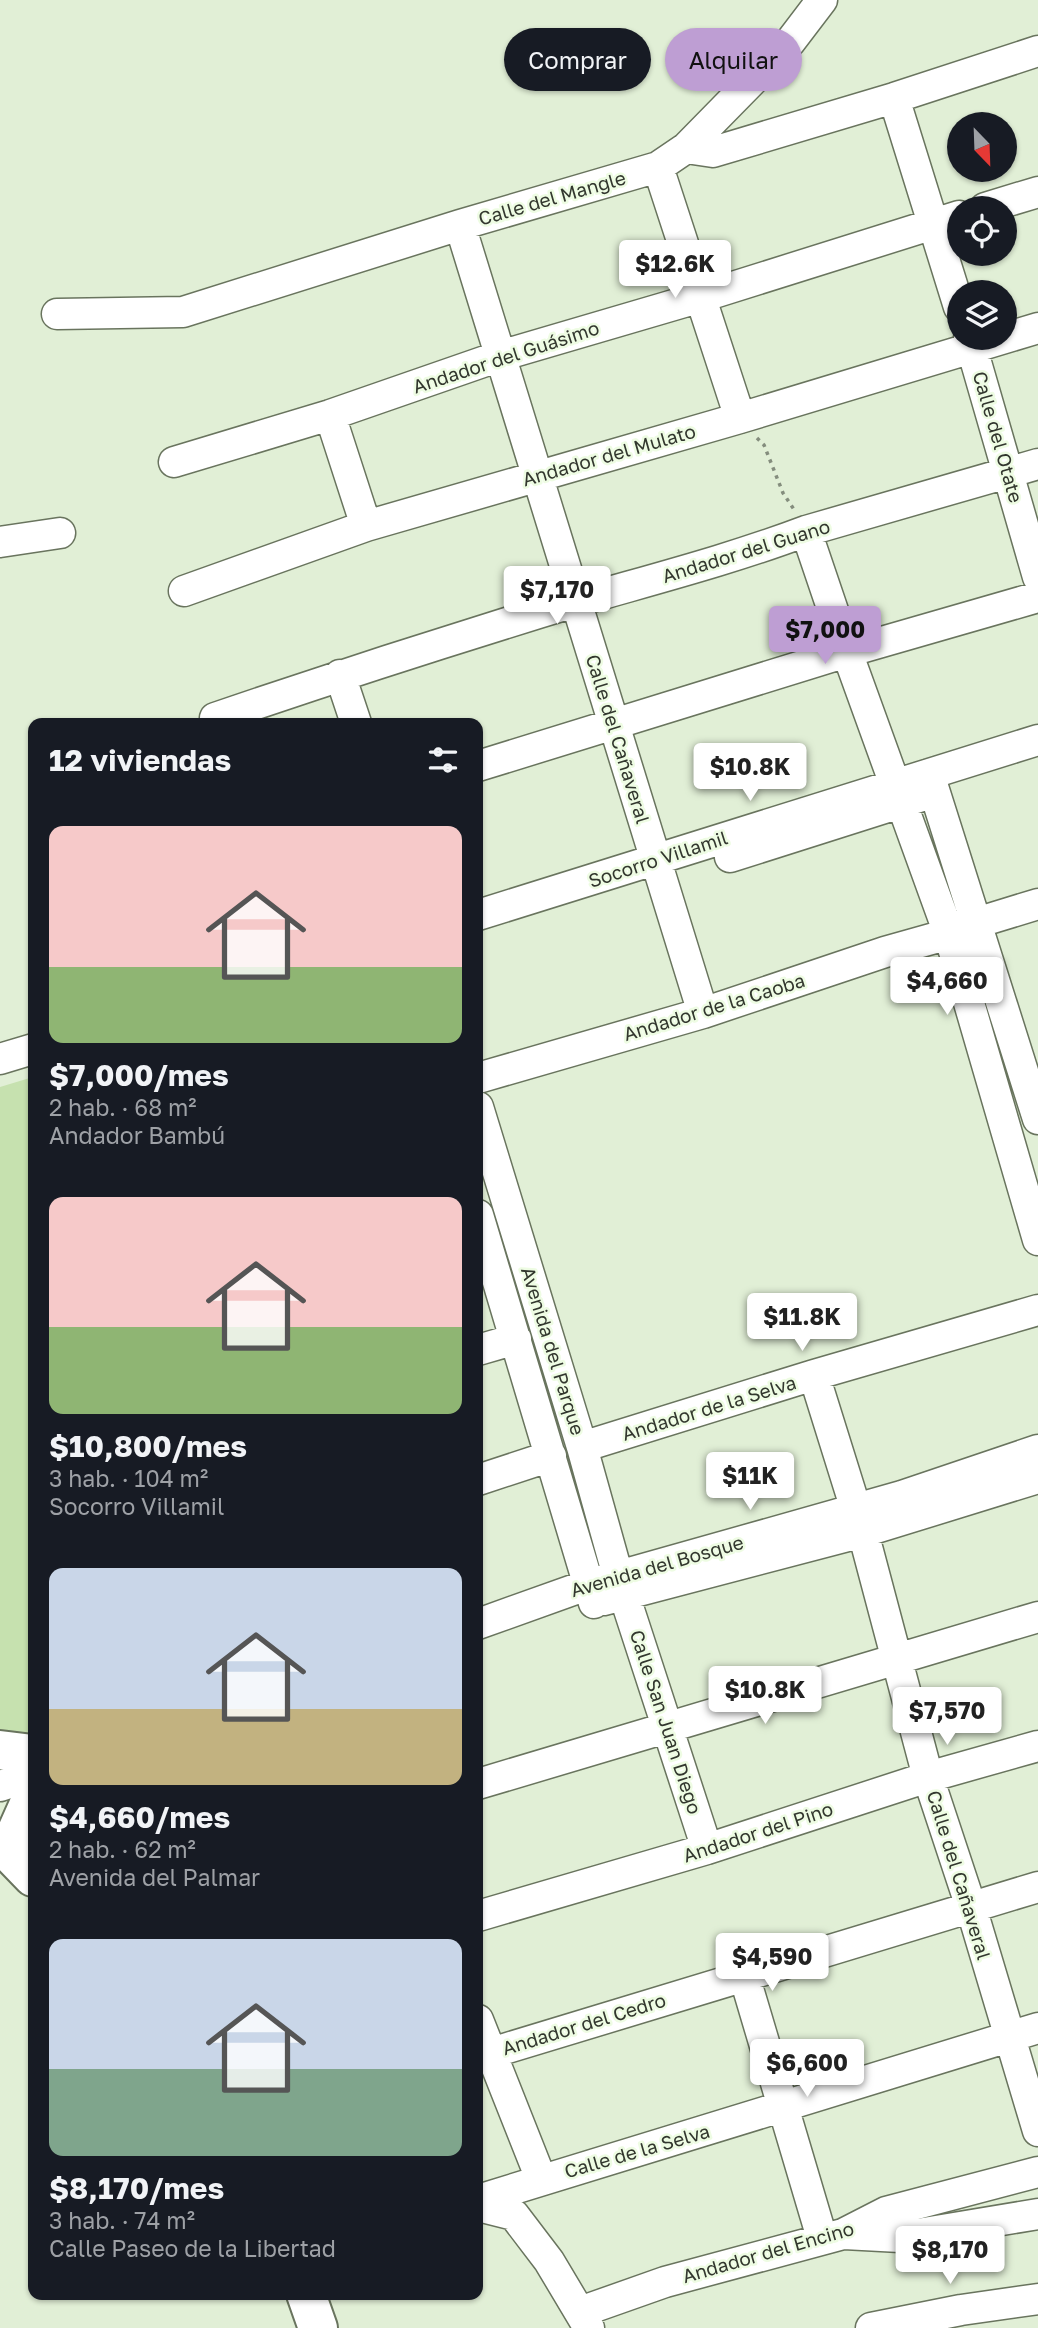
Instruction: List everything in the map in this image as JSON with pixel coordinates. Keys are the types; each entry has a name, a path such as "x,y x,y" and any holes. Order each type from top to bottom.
{"main road":[{"path":"0,1750 28,1754"},
{"path":"14,1857 28,1811"},
{"path":"308,2300 318,2328"}],"street":[{"name":"Calle del Mangle","path":"57,314 183,312 460,225 658,167 686,148 790,42 822,0"},
{"path":"686,148 713,152 894,98 1038,51"},
{"path":"894,98 946,221 955,280"},
{"path":"658,167 740,418"},
{"path":"1017,198 1038,192"},
{"name":"Andador del Guásimo","path":"174,462 330,415 500,356 946,221"},
{"name":"Calle del Cañaveral","path":"460,225 703,1013"},
{"name":"Andador del Mulato","path":"1017,333 1038,328"},
{"name":"Andador del Mulato","path":"184,591 366,526 740,418 949,350"},
{"name":"Calle del Otate","path":"973,350 1038,577"},
{"path":"330,415 366,526"},
{"name":"Andador del Guano","path":"215,718 340,675 774,544 806,531 1038,464"},
{"path":"806,531 949,934 1029,1175 1038,1240"},
{"path":"0,541 60,533"},
{"path":"483,764 847,652 1038,597"},
{"path":"340,675 354,718"},
{"name":"Socorro Villamil","path":"932,783 1038,740"},
{"name":"Socorro Villamil","path":"483,929 659,869 898,793 932,783 1038,761"},
{"path":"932,783 976,923 1026,1040 1038,1119"},
{"name":"Socorro Villamil","path":"483,914 659,869"},
{"path":"976,923 1038,904"},
{"name":"Andador de la Caoba","path":"483,1077 703,1013 886,952 949,934"},
{"path":"0,1059 28,1051"},
{"path":"0,1076 28,1068"},
{"name":"Avenida del Parque","path":"483,1123 582,1447 621,1586"},
{"name":"Avenida del Parque","path":"483,1232 590,1594"},
{"name":"Andador de la Selva","path":"582,1447 1038,1310"},
{"path":"483,1349 516,1339"},
{"name":"Calle del Cañaveral","path":"814,1376 899,1660 928,1777 971,1907 1038,2131"},
{"name":"Avenida del Bosque","path":"859,1520 902,1496 1038,1450"},
{"path":"483,1478 551,1456"},
{"name":"Avenida del Bosque","path":"483,1623 859,1520 1038,1478"},
{"name":"Calle San Juan Diego","path":"621,1586 707,1849"},
{"name":"Avenida del Bosque","path":"483,1642 590,1594"},
{"path":"483,1783 1038,1617"},
{"name":"Andador del Pino","path":"483,1915 707,1849 928,1777 1038,1746"},
{"path":"0,1765 28,1757"},
{"path":"0,1786 28,1777"},
{"name":"Andador del Cedro","path":"491,2053 1038,1887"},
{"path":"744,1975 783,2108 832,2236 900,2237 1038,2214"},
{"name":"Calle de la Selva","path":"483,2198 1038,2028"},
{"path":"483,2033 541,2179"},
{"name":"Andador del Encino","path":"585,2320 665,2282 832,2236 886,2213 1038,2172"},
{"path":"483,2207 514,2215 549,2261 585,2320"},
{"path":"871,2328 962,2319 1038,2299"}],"path":[{"path":"740,418 749,432 764,445 783,493 806,531"}],"green space":[{"path":"28,1079 28,1737 0,1739 0,1087"}]}
